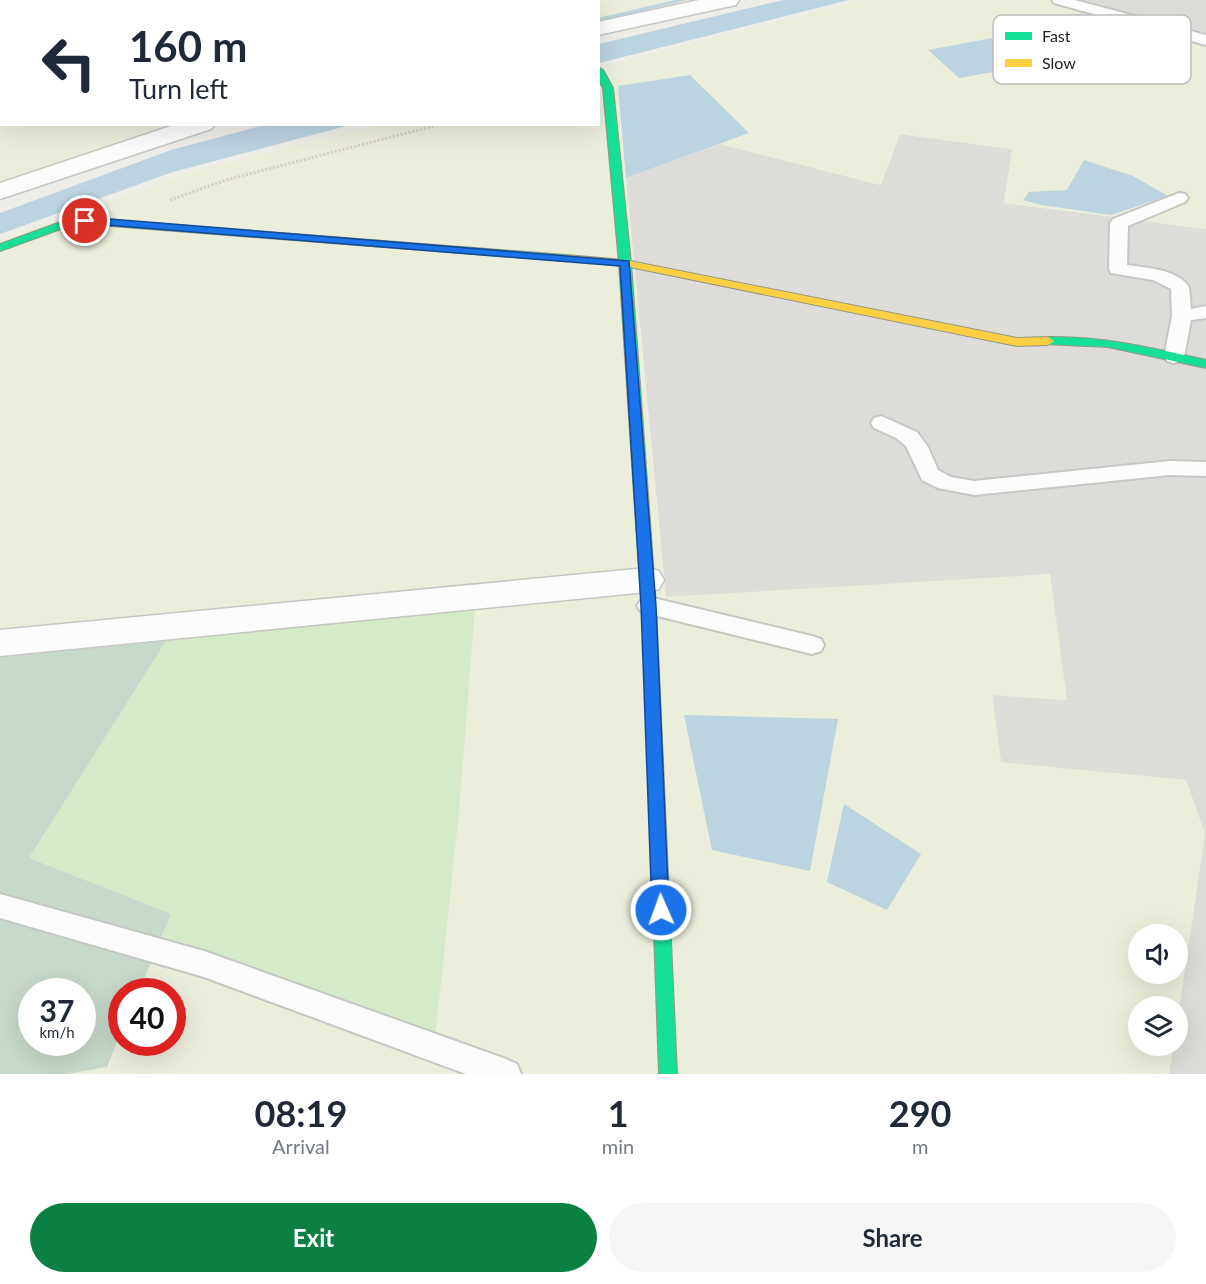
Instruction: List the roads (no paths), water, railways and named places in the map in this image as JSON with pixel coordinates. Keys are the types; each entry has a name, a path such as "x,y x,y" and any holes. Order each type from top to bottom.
{"street":[{"path":"600,29 728,0"},
{"path":"600,73 609,88 625,263 648,593 668,1074"},
{"path":"0,191 197,126"},
{"path":"0,248 70,222 85,221 625,263 1017,342 1093,340 1206,364"},
{"path":"0,643 648,593"}],"lane":[{"path":"1059,0 1114,15"},
{"path":"1191,36 1206,40"},
{"path":"1174,357 1182,316 1180,287 1174,282 1118,269 1119,223 1179,198"},
{"path":"1182,316 1206,312"},
{"path":"881,423 905,432 917,443 930,476 946,483 974,488 1170,468 1206,470"},
{"path":"648,593 812,645"},
{"path":"0,906 204,964 506,1074"}],"water":[{"path":"783,0 849,0 600,63 600,44"},
{"path":"993,38 993,72 959,78 928,50"},
{"path":"690,75 749,133 626,178 618,86"},
{"path":"261,126 346,126 173,172 0,234 0,213 171,150"},
{"path":"1084,160 1133,176 1168,196 1111,215 1041,205 1023,200 1029,192 1067,190"},
{"path":"684,715 838,719 810,871 712,850"},
{"path":"844,804 921,854 887,910 827,882"}],"waterway":[{"path":"600,20 684,0"}]}
